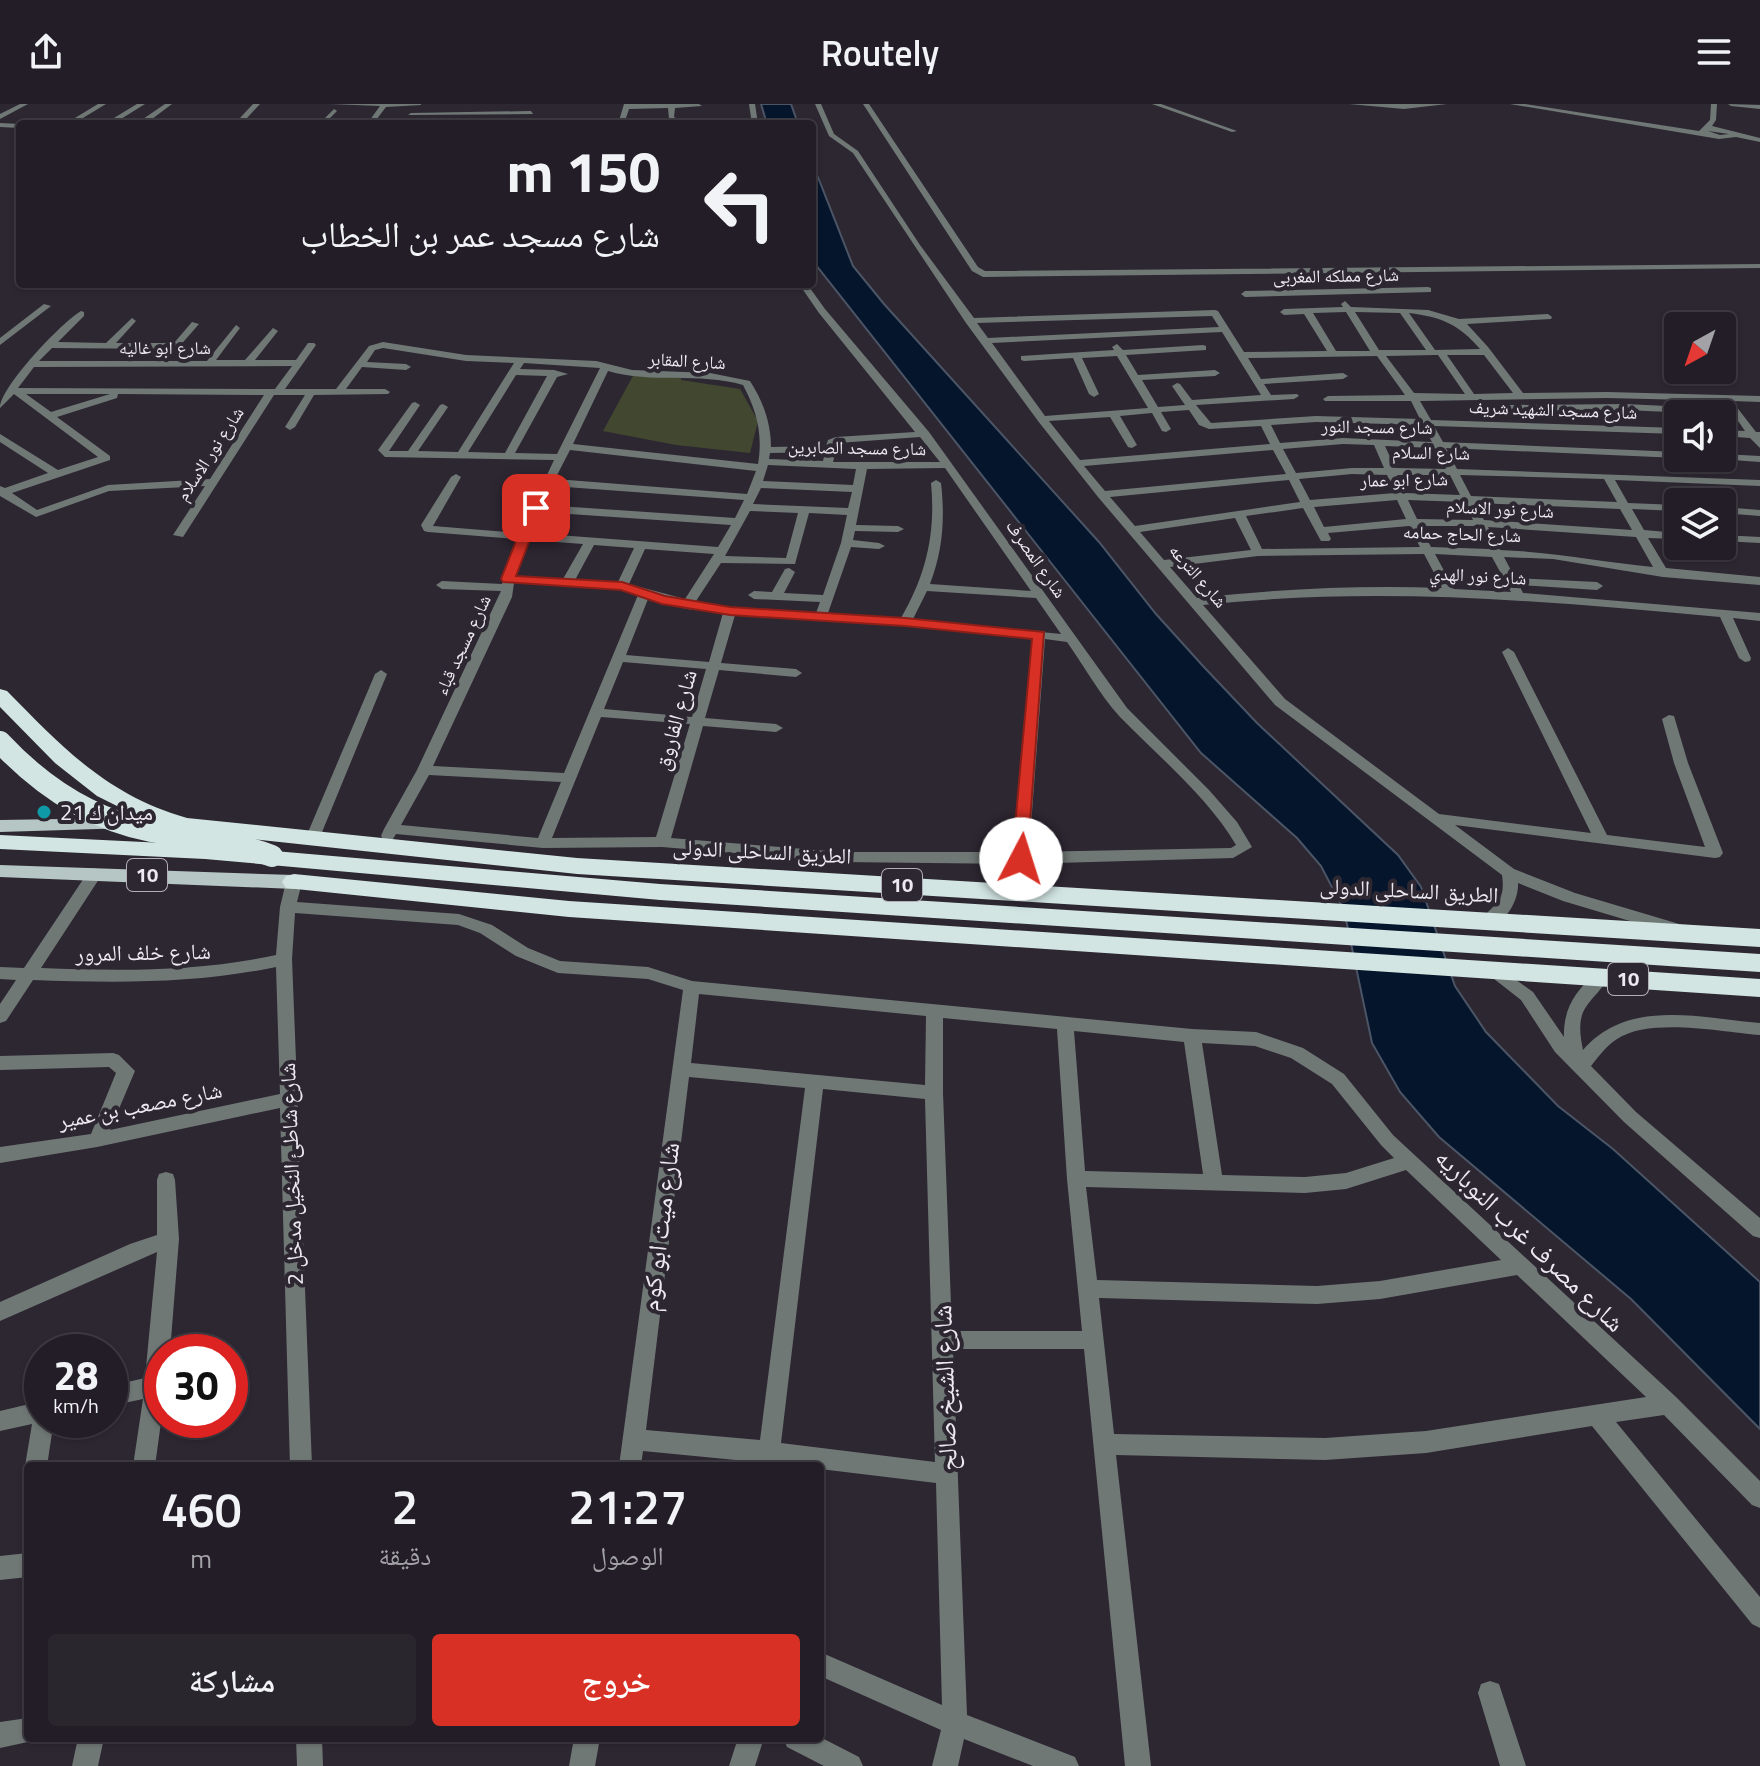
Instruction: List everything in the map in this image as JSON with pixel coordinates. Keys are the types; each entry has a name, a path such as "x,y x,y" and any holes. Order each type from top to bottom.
{"highway":[{"name":"الطريق الساحلى الدولى","path":"0,695 89,784 159,819 186,825 313,837 388,837 479,858 577,866 1760,938"},
{"path":"0,742 34,778 83,809 149,831 230,842 272,856"},
{"path":"0,842 272,856 541,882 1760,963"},
{"name":"10","path":"294,882 584,910 1760,988"}],"main road":[{"name":"10","path":"0,826 84,827 159,819"},
{"name":"10","path":"0,871 294,882"}],"street":[{"path":"0,117 25,104"},
{"path":"75,120 103,104"},
{"path":"115,120 142,104"},
{"path":"334,111 354,104 418,104"},
{"path":"372,120 385,104"},
{"path":"408,120 418,104"},
{"path":"458,114 464,104"},
{"path":"503,113 507,104"},
{"path":"528,120 534,104"},
{"name":"شارع الترعه","path":"818,104 831,135 856,152 969,321 1042,419 1102,495 1290,712 1509,873 1569,897 1688,933"},
{"path":"866,104 975,269 983,274 1760,266"},
{"path":"1155,104 1234,131"},
{"path":"1352,104 1404,107 1444,104"},
{"path":"1513,104 1708,131"},
{"path":"1529,104 1733,133 1760,140"},
{"path":"1708,131 1713,120 1714,104"},
{"path":"237,109 254,106"},
{"path":"243,119 254,106"},
{"path":"626,106 699,106"},
{"path":"131,110 170,107"},
{"path":"1733,133 1727,110 1760,107"},
{"path":"145,120 159,110"},
{"path":"177,120 191,111"},
{"path":"411,115 531,113"},
{"path":"177,120 298,120"},
{"name":"شارع المصرف","path":"806,288 925,434 1122,711 1204,793 1232,825 1245,847 1233,853 1021,859"},
{"name":"شارع مملكه المغربى","path":"1245,294 1428,290"},
{"path":"1337,292 1378,353 1412,396 1519,596"},
{"path":"1,340 47,306"},
{"path":"1307,311 1357,397"},
{"path":"1403,311 1471,396"},
{"path":"1284,312 1428,311 1459,322 1548,317"},
{"path":"969,321 1215,313 1268,398"},
{"path":"1,404 31,364 81,314"},
{"path":"110,344 132,321"},
{"path":"1459,322 1520,396"},
{"path":"162,367 195,324"},
{"path":"209,364 236,328"},
{"path":"983,341 1226,329"},
{"path":"248,363 273,331"},
{"path":"1110,335 1166,429"},
{"path":"49,345 177,346"},
{"name":"شارع نور الاسلام","path":"179,535 274,392 311,345"},
{"name":"شارع المقابر","path":"358,364 372,348 383,345 466,358 596,364 602,372 747,383 764,422 764,460"},
{"path":"1024,358 1203,348"},
{"path":"1242,355 1485,352"},
{"path":"1076,355 1094,394"},
{"path":"461,455 521,360"},
{"name":"شارع ابو غاليه","path":"31,364 162,367 298,363"},
{"path":"93,373 101,364"},
{"path":"339,392 358,364 406,367"},
{"path":"514,372 602,372"},
{"name":"شارع مسجد قباء","path":"388,837 424,770 508,584 536,508 602,372"},
{"path":"508,456 554,373"},
{"path":"1135,378 1215,373"},
{"path":"1258,382 1343,376"},
{"path":"0,379 106,458 1,491"},
{"path":"78,392 86,382"},
{"path":"143,392 150,382"},
{"path":"1177,386 1190,405"},
{"path":"16,388 78,392 385,392"},
{"path":"50,416 128,392"},
{"path":"290,427 311,392"},
{"path":"1042,419 1294,396"},
{"path":"1328,399 1412,396 1726,396 1760,399"},
{"path":"1726,396 1756,434 1760,445"},
{"path":"1308,403 1316,419"},
{"path":"415,405 383,452 508,456 562,452 764,460 831,449"},
{"name":"شارع مسجد الشهيد شريف","path":"1190,405 1206,425 1316,419 1664,430"},
{"path":"411,454 443,407"},
{"path":"1510,408 1625,407 1741,414"},
{"path":"1113,413 1132,445"},
{"path":"1264,422 1331,551"},
{"path":"1736,433 1756,434"},
{"path":"827,465 836,440 925,434"},
{"path":"0,437 58,475"},
{"path":"1378,442 1400,496 1450,592"},
{"name":"شارع مسجد النور","path":"1077,463 1276,445 1378,442 1664,454"},
{"path":"1736,458 1760,459"},
{"path":"687,605 737,522 764,460"},
{"name":"شارع مسجد الصابرين","path":"764,460 862,466 948,465"},
{"path":"821,617 847,543 862,466"},
{"name":"شارع السلام","path":"1102,495 1292,475 1389,470 1760,483"},
{"path":"1607,476 1663,573"},
{"path":"456,477 427,525 428,529 641,545 793,561 804,510"},
{"path":"1,491 36,514 108,488 213,482"},
{"path":"548,482 804,510 854,512"},
{"path":"905,622 924,587 939,532 936,483"},
{"path":"755,484 858,489"},
{"name":"شارع ابو عمار","path":"1132,530 1307,504 1400,496 1664,507"},
{"path":"536,508 737,522"},
{"path":"1736,511 1760,513"},
{"path":"1239,514 1258,553"},
{"name":"شارع نور الاسلام","path":"1321,531 1413,523 1664,535"},
{"path":"851,528 898,529"},
{"path":"1736,540 1759,542"},
{"path":"567,583 590,542"},
{"path":"847,543 879,546"},
{"path":"622,586 641,545"},
{"name":"شارع الحاج حمامه","path":"1161,564 1258,553 1427,550 1553,556 1663,573 1760,581"},
{"path":"776,596 789,572"},
{"path":"1511,581 1597,586"},
{"path":"442,585 567,583 622,586 687,605 730,611 905,622 1068,638"},
{"path":"924,587 1040,595"},
{"name":"شارع نور الهدي","path":"1194,602 1257,593 1310,590 1450,592 1760,617"},
{"path":"543,843 645,592"},
{"path":"754,595 827,599"},
{"name":"شارع الفاروق","path":"662,842 730,611"},
{"path":"1725,614 1745,658"},
{"path":"388,837 543,843 662,842 840,857 1021,859 1039,635"},
{"path":"1508,652 1602,839"},
{"path":"618,658 796,673"},
{"path":"313,837 381,674"},
{"path":"595,712 776,728"},
{"path":"1434,818 1716,852 1681,763 1669,719"},
{"path":"424,770 568,778"},
{"path":"0,1017 95,873"},
{"path":"1488,921 1509,900 1512,882 1509,873"},
{"name":"شارع شاطئ النخيل مدخل 2","path":"294,882 288,907 284,959 301,1462"},
{"name":"شارع مصرف غرب النوباريه","path":"288,907 459,920 486,929 522,952 558,967 648,973 692,987 1192,1036 1256,1039 1297,1053 1338,1079 1387,1140 1668,1404 1760,1497"},
{"name":"شارع خلف المرور","path":"0,973 175,978 248,969 284,959"},
{"path":"1495,971 1527,996 1549,1032 1630,1117 1760,1230"},
{"path":"1580,1066 1571,1037 1571,1022 1580,997 1601,978"},
{"name":"شارع ميت ابو كوم","path":"630,1462 692,987"},
{"name":"شارع الشيخ صالح","path":"935,1010 934,1093 955,1723 945,1766"},
{"path":"1065,1023 1076,1179 1138,1766"},
{"path":"1580,1066 1606,1037 1631,1025 1760,1029"},
{"path":"1192,1036 1214,1183"},
{"path":"0,1063 113,1060 121,1064 126,1071 97,1140"},
{"path":"680,1069 934,1093"},
{"path":"769,1452 815,1081"},
{"name":"شارع مصعب بن عمير","path":"0,1155 97,1140 289,1099"},
{"path":"1076,1179 1305,1185 1346,1181 1409,1161"},
{"path":"161,1334 169,1239 166,1180"},
{"path":"0,1312 137,1250 169,1239"},
{"path":"1088,1289 1317,1295 1380,1290 1522,1265"},
{"path":"944,1340 1094,1340"},
{"path":"1104,1444 1325,1449 1426,1442 1668,1404"},
{"path":"0,1421 24,1415"},
{"path":"1596,1415 1760,1616"},
{"path":"37,1462 40,1438"},
{"path":"145,1462 148,1438"},
{"path":"633,1439 948,1474"},
{"path":"0,1568 24,1565"},
{"path":"824,1666 955,1723 1066,1766"},
{"path":"1490,1693 1513,1766"},
{"path":"0,1735 24,1732"},
{"path":"85,1766 90,1742"},
{"path":"309,1742 310,1766"},
{"path":"582,1766 586,1742"},
{"path":"742,1766 750,1742"},
{"path":"804,1742 850,1766"}],"green space":[{"path":"634,374 681,377 681,380 740,389 758,421 750,453 676,445 603,431"}],"water":[{"path":"761,104 791,104 797,120 766,120"},
{"path":"816,172 853,266 884,304 1099,542 1156,614 1203,666 1257,723 1398,855 1421,887 1455,986 1486,1032 1558,1106 1613,1149 1760,1282 1760,1429 1631,1299 1439,1137 1400,1092 1372,1043 1344,910 1321,866 1297,838 1201,753 816,265"}],"place":[{"name":"ميدان ك 21","path":"44,812"}],"route":[{"path":"536,508 508,579 622,586 687,605 730,611 905,622 1039,635 1021,859"}]}
